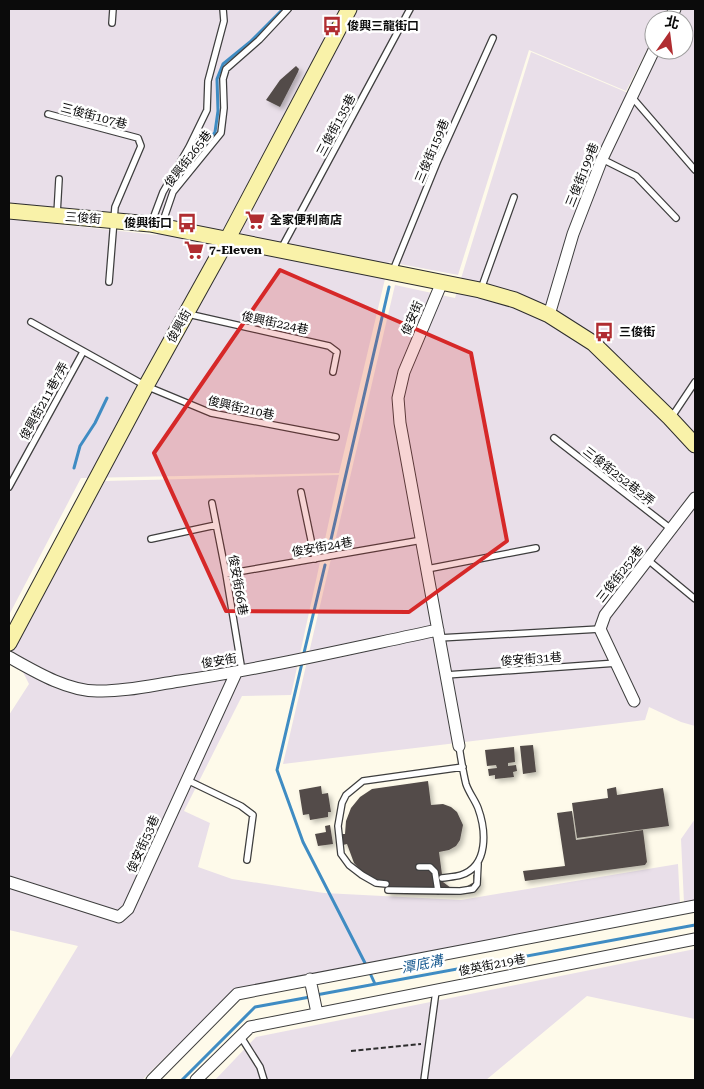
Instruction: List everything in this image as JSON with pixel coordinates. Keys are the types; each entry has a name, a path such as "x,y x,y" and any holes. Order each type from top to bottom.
{"street":[{"name":"俊興街","path":"9,643 146,386 227,240 349,9"},
{"name":"三俊街199巷","path":"549,315 573,234 602,159 649,60"},
{"name":"三俊街","path":"9,211 156,225 442,282 515,300 549,315 592,343 670,418 695,445"},
{"name":"俊安街","path":"442,282 404,372 398,398 400,422 459,746"},
{"name":"三俊街252巷","path":"600,629 605,615 695,498"},
{"path":"600,629 634,700"},
{"name":"俊安街","path":"9,657 32,670 66,685 96,691 239,672 439,634"},
{"name":"俊安街53巷","path":"9,882 119,917 128,909 239,672"},
{"path":"152,1080 238,994 695,906"},
{"name":"俊英街219巷","path":"196,1080 250,1027 695,939"},
{"path":"310,979 317,1013"}],"lane":[{"path":"112,23 113,9"},
{"path":"156,225 163,192 189,147 207,110 208,81 224,21 223,9"},
{"name":"俊興街265巷","path":"156,225 173,192 221,133 224,108 223,79 226,69 259,40 288,9"},
{"path":"400,9 408,11"},
{"name":"三俊街135巷","path":"280,251 408,11"},
{"name":"三俊街159巷","path":"392,272 438,160 493,38"},
{"path":"631,96 695,170"},
{"name":"三俊街107巷","path":"48,114 138,138 141,146 115,207 114,220"},
{"path":"602,159 636,176 676,218"},
{"path":"56,216 59,179"},
{"path":"480,290 514,197"},
{"path":"109,282 114,220"},
{"name":"俊興街224巷","path":"186,314 329,346 337,352 333,372"},
{"name":"俊興街210巷","path":"31,322 146,386 210,413 336,437"},
{"name":"俊興街211巷7弄","path":"9,487 83,352"},
{"path":"670,418 695,382"},
{"name":"三俊街252巷2弄","path":"554,438 671,530"},
{"path":"301,492 315,559"},
{"name":"俊安街66巷","path":"212,503 226,574 239,672"},
{"path":"152,539 216,525"},
{"name":"俊安街24巷","path":"226,574 422,540"},
{"path":"427,569 536,548"},
{"path":"648,560 695,599"},
{"path":"439,634 600,629"},
{"name":"俊安街31巷","path":"446,676 617,663"},
{"path":"459,746 467,786 478,807 482,822 484,840 478,864 477,884 473,889 460,891 387,887 376,884 362,875 341,854 338,826 342,803 346,795 363,781 463,767"},
{"path":"187,780 241,806 253,815 247,860"},
{"path":"442,878 463,875 478,864"},
{"path":"419,867 430,867 435,872 438,890"},
{"path":"424,1080 436,990"},
{"path":"241,1036 260,1068 264,1080"}],"path":[{"path":"351,1051 430,1044"}],"highlighted area":[{"path":"280,270 471,353 507,541 409,612 226,611 154,453"}],"shaded area":[{"path":"9,9 668,9 644,10 644,56 626,91 529,50 458,275 389,262 339,473 81,478 9,615 9,219 157,235 165,220 130,214 9,207"},
{"path":"695,9 695,491 606,607 695,507 695,726 681,722 649,707 645,720 283,764 395,285 455,298 531,52 633,95 651,60 694,60 694,10 677,10"},
{"path":"339,475 291,695 242,696 184,811 210,823 198,867 232,879 324,893 461,900 678,864 680,904 235,989 142,1080 9,1080 9,1060 78,946 9,930 9,715 29,684 12,650 105,481"},
{"path":"695,819 695,901 684,903 681,839"},
{"path":"695,949 695,1019 587,996 486,1080 215,1080 256,1037"}],"building":[{"path":"296,66 299,69 298,72 280,107 266,100 280,80"},
{"path":"533,745 536,772 523,774 520,746"},
{"path":"514,747 515,762 508,763 508,766 516,765 517,771 513,772 514,777 495,779 495,775 489,776 488,769 497,768 496,765 487,766 485,750"},
{"path":"428,781 431,805 443,804 451,807 457,812 463,825 460,840 456,846 439,852 443,882 451,888 464,888 474,882 473,875 479,874 480,885 472,893 454,895 387,894 385,880 376,880 364,874 354,863 347,844 343,845 342,834 345,834 346,821 351,808 360,797 372,789"},
{"path":"321,786 322,794 328,793 331,812 328,812 328,817 310,820 309,814 303,815 299,790"},
{"path":"616,787 617,795 663,788 669,826 577,838 572,803 608,798 607,789"},
{"path":"572,811 576,840 643,830 647,862 645,865 525,881 523,871 565,866 557,813"},
{"path":"330,825 333,844 318,846 315,834 326,832 325,826"}],"waterway":[{"path":"206,145 215,132 218,111 217,79 223,64 250,42 283,9"},
{"path":"329,548 389,287"},
{"path":"74,468 80,446 95,423 107,398"},
{"path":"303,657 325,565"},
{"path":"302,663 277,770 303,842 365,963"},
{"name":"潭底溝","path":"316,995 695,925"},
{"path":"370,973 375,984"},
{"name":"潭底溝","path":"182,1080 255,1007 310,997"}],"place":[{"name":"俊興三龍街口","path":"332,26"},
{"name":"全家便利商店","path":"255,220"},
{"name":"俊興街口","path":"187,223"},
{"name":"7-Eleven","path":"194,250"},
{"name":"三俊街","path":"604,332"}]}
